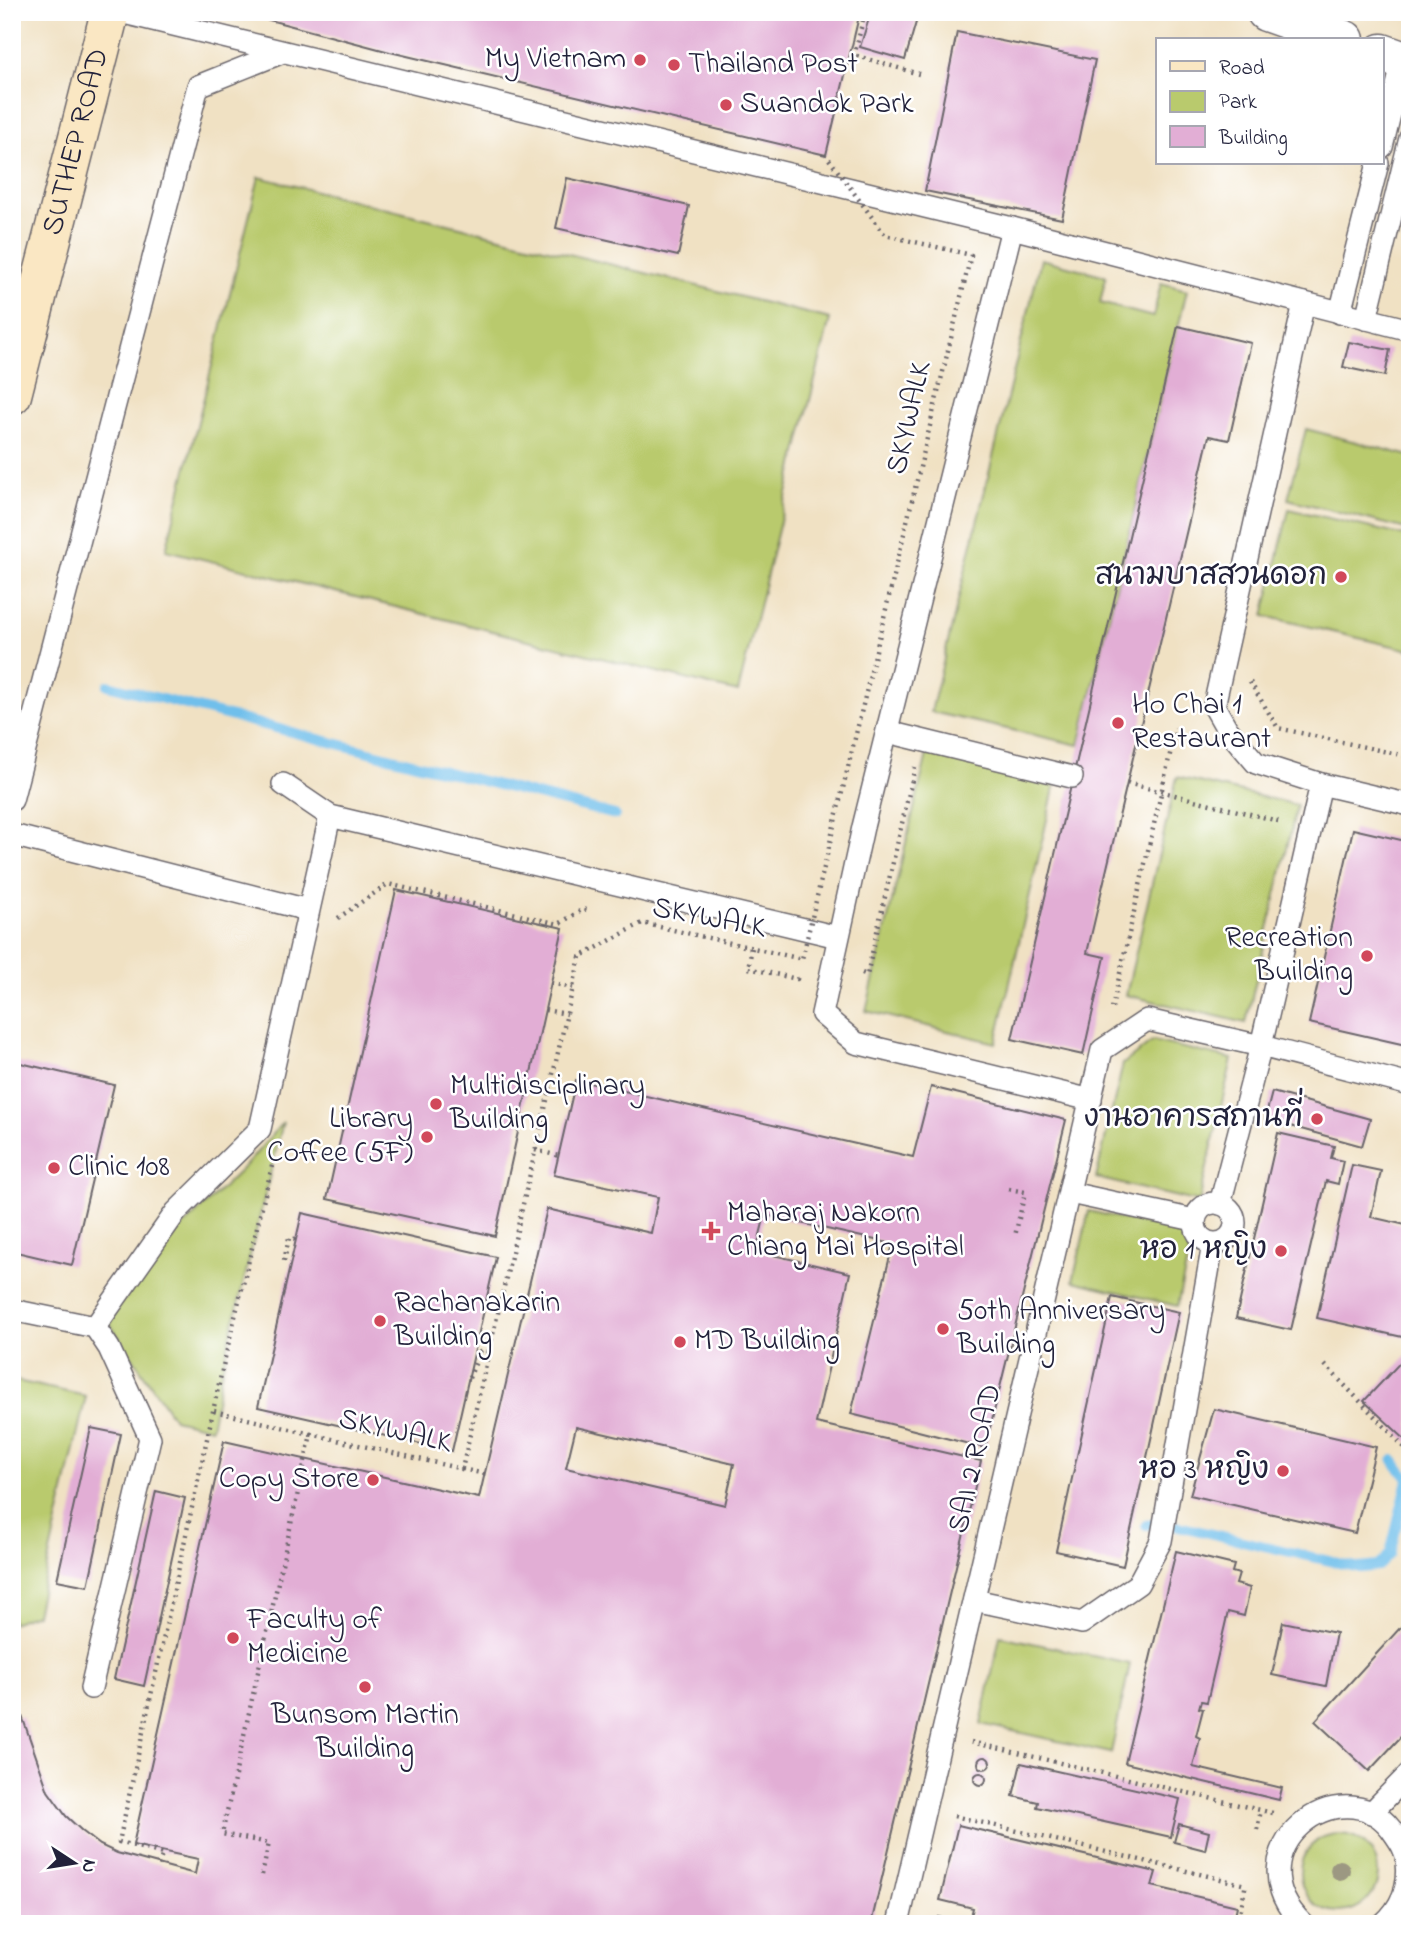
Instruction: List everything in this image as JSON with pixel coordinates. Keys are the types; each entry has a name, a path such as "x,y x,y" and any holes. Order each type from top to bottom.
{"main road":[{"name":"SUTHEP ROAD","path":"12,395 110,12"}],"street":[{"path":"1265,12 1339,38"}],"lane":[{"path":"120,12 1012,228 1410,330"},
{"path":"13,795 198,86 284,52"},
{"path":"1384,135 1398,59"},
{"path":"1366,319 1410,138"},
{"path":"1340,313 1378,164"},
{"path":"1012,228 838,937 822,1014 856,1043 1091,1100"},
{"path":"1304,303 1214,706 1227,729 1256,763 1321,784 1410,805"},
{"path":"888,732 1072,777"},
{"path":"283,784 330,816 838,937"},
{"path":"1220,1203 1261,1046 1321,784"},
{"path":"95,1327 176,1212 260,1129 330,816"},
{"path":"12,835 308,910"},
{"path":"1102,1050 1147,1020 1261,1046 1410,1085"},
{"name":"SAI 2 ROAD","path":"898,1924 1102,1050"},
{"path":"1070,1193 1194,1220"},
{"path":"1220,1203 1231,1211 1235,1223 1226,1240 1213,1244 1196,1233 1194,1220 1206,1205 1220,1203"},
{"path":"974,1600 1082,1623 1138,1584 1161,1541 1213,1244"},
{"path":"12,1310 95,1327 109,1348 150,1438 91,1688"},
{"path":"1371,1813 1410,1773"},
{"path":"1303,1924 1290,1912 1281,1893 1278,1873 1281,1853 1290,1835 1304,1820 1337,1808 1354,1808 1371,1813 1387,1824 1399,1840 1407,1858 1407,1897 1383,1924"}],"path":[{"path":"865,12 852,55 919,74"},
{"name":"SKYWALK","path":"262,1875 269,1843 222,1834 311,1434 463,1469 580,957 642,923 802,960 971,255 885,235 825,155"},
{"path":"1248,678 1278,728 1410,757"},
{"path":"1102,1050 1176,728"},
{"path":"635,921 867,975 916,762"},
{"path":"1127,783 1310,828"},
{"path":"332,922 387,884 559,924 583,909 596,912"},
{"path":"752,948 748,968 797,979 802,960"},
{"path":"551,984 573,988"},
{"path":"545,1010 567,1014"},
{"path":"158,1866 163,1854 119,1842 214,1411 276,1148"},
{"path":"535,1150 559,1156"},
{"path":"1009,1189 1025,1192 1015,1236"},
{"path":"285,1261 289,1238 296,1239"},
{"path":"469,1378 481,1350 489,1352"},
{"path":"1325,1365 1410,1453"},
{"path":"214,1411 311,1434"},
{"path":"463,1469 485,1475"},
{"path":"942,1736 1304,1820"},
{"path":"925,1810 1246,1885"}],"green space":[{"path":"259,177 830,319 738,692 166,550"},
{"path":"1041,259 1106,276 1100,303 1153,317 1161,283 1187,290 1079,745 931,712"},
{"path":"1306,429 1410,456 1410,530 1288,499"},
{"name":"สนามบาสสวนดอก","path":"1289,509 1410,537 1410,650 1264,616"},
{"path":"928,750 1056,780 996,1043 866,1011"},
{"path":"1177,777 1297,805 1246,1023 1126,995"},
{"path":"1153,1041 1232,1059 1199,1202 1096,1178 1123,1064"},
{"path":"283,1122 222,1370 211,1428 174,1419 110,1324 126,1282 247,1164"},
{"path":"1089,1211 1193,1235 1177,1306 1073,1281"},
{"path":"12,1380 86,1396 36,1614 12,1623"},
{"path":"1000,1636 1130,1664 1111,1753 981,1724"},
{"path":"1339,1834 1354,1837 1371,1851 1378,1873 1375,1888 1361,1905 1339,1912 1324,1909 1307,1895 1300,1873 1303,1858 1317,1841"}],"building":[{"name":"Suandok Park","path":"259,12 281,18 282,12 860,12 826,155 390,52 258,17"},
{"path":"871,12 919,12 905,60 860,47"},
{"path":"957,32 1095,60 1062,219 925,191"},
{"path":"567,178 689,206 678,256 556,228"},
{"path":"1178,326 1251,343 1229,440 1209,436 1127,783 1087,953 1105,957 1083,1055 1012,1039"},
{"path":"1349,342 1390,350 1385,376 1343,367"},
{"name":"Recreation Building","path":"1353,829 1410,842 1410,1046 1309,1023"},
{"name":"Multidisciplinary Building","path":"396,890 563,928 495,1236 327,1199"},
{"name":"Clinic 108","path":"12,1061 114,1085 72,1265 12,1251"},
{"path":"576,1080 913,1157 931,1087 1066,1120 985,1448 851,1414 893,1244 765,1215 756,1251 850,1273 816,1423 981,1461 871,1924 12,1924 12,1719 22,1716 48,1791 66,1816 82,1831 100,1845 117,1853 195,1874 198,1859 133,1845 224,1441 479,1498 547,1209 651,1233 658,1197 554,1175","holes":["576,1427 734,1464 725,1505 566,1468"]},
{"name":"งานอาคารสถานที่","path":"1272,1092 1370,1119 1362,1146 1265,1119"},
{"name":"หอ 1 หญิง","path":"1278,1133 1334,1146 1331,1158 1343,1161 1338,1184 1326,1181 1291,1330 1236,1318"},
{"path":"1352,1165 1381,1171 1371,1217 1410,1226 1410,1327 1407,1338 1317,1318"},
{"name":"Rachanakarin Building","path":"302,1213 496,1257 452,1451 258,1407"},
{"path":"1112,1297 1179,1312 1123,1566 1056,1551"},
{"path":"1410,1352 1410,1444 1364,1401"},
{"name":"หอ 3 หญิง","path":"1214,1409 1376,1447 1355,1533 1190,1495"},
{"path":"91,1428 121,1434 88,1586 57,1580"},
{"path":"156,1491 185,1498 144,1686 114,1679"},
{"path":"1176,1551 1234,1565 1232,1572 1239,1574 1236,1584 1250,1588 1244,1616 1228,1612 1207,1702 1201,1701 1199,1708 1203,1709 1196,1736 1200,1738 1193,1767 1282,1788 1279,1800 1125,1763"},
{"path":"1410,1617 1410,1727 1369,1771 1315,1721"},
{"path":"1283,1622 1336,1633 1326,1686 1272,1675"},
{"path":"984,1757 990,1763 984,1769 978,1763"},
{"path":"1021,1763 1180,1799 1171,1837 1037,1807 1038,1802 1013,1796"},
{"path":"980,1773 986,1779 980,1785 974,1779"},
{"path":"1179,1824 1209,1832 1205,1850 1174,1842"},
{"path":"958,1825 1156,1872 1152,1886 1237,1906 1233,1924 969,1924 973,1908 940,1900"},
{"path":"939,1917 963,1923 963,1924 938,1924"}],"waterway":[{"path":"108,685 615,815"},
{"path":"1393,1460 1410,1481"},
{"path":"1146,1525 1165,1523 1360,1568 1378,1566 1390,1554 1408,1480"}],"place":[{"name":"My Vietnam","path":"640,60"},
{"name":"Thailand Post","path":"674,65"},
{"name":"Suandok Park","path":"726,105"},
{"name":"สนามบาสสวนดอก","path":"1341,577"},
{"name":"Ho Chai 1 Restaurant","path":"1118,723"},
{"name":"Recreation Building","path":"1367,956"},
{"name":"Multidisciplinary Building","path":"436,1104"},
{"name":"งานอาคารสถานที่","path":"1317,1119"},
{"name":"Library Coffee (5F)","path":"427,1137"},
{"name":"Clinic 108","path":"54,1168"},
{"name":"Maharaj Nakorn Chiang Mai Hospital","path":"711,1231"},
{"name":"หอ 1 หญิง","path":"1281,1251"},
{"name":"Rachanakarin Building","path":"380,1321"},
{"name":"50th Anniversary Building","path":"943,1329"},
{"name":"MD Building","path":"680,1342"},
{"name":"หอ 3 หญิง","path":"1283,1471"},
{"name":"Copy Store","path":"373,1480"},
{"name":"Faculty of Medicine","path":"233,1638"},
{"name":"Bunsom Martin Building","path":"365,1687"}]}
